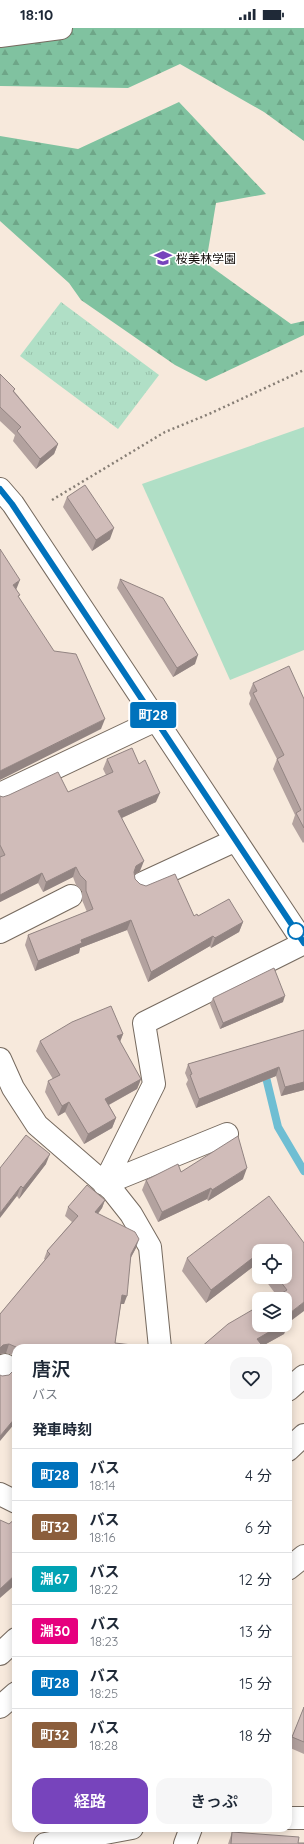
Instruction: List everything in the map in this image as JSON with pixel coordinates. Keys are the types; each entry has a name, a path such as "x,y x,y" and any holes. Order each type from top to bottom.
{"street":[{"path":"0,36 61,28"},
{"path":"4,502 156,720 304,943 144,1023 154,1084 104,1184"},
{"path":"0,794 156,720"},
{"path":"143,883 236,840"},
{"path":"0,932 71,896"},
{"path":"0,1059 13,1088 36,1125 112,1190 131,1214 150,1247 160,1344"},
{"path":"104,1184 227,1134"},
{"path":"292,1386 304,1376"},
{"path":"292,1446 304,1435"},
{"path":"0,1494 12,1500"},
{"path":"292,1566 304,1556"},
{"path":"0,1654 12,1644"},
{"path":"0,1707 12,1696"},
{"path":"292,1818 304,1818"},
{"path":"45,1844 110,1832"},
{"path":"185,1844 190,1832"}],"path":[{"path":"52,500 165,432 210,414 304,370"}],"green space":[{"path":"0,28 304,28 304,141 264,112 180,64 128,88 0,86"},
{"path":"179,102 266,194 216,203 206,263 291,324 304,321 304,335 206,381 175,365 81,300 69,283 0,221 0,136 78,149"},
{"path":"61,302 159,375 118,429 20,356"},
{"path":"304,427 304,650 230,680 142,484"}],"building":[{"path":"0,374 15,389 13,391 58,444 40,459 17,431 21,427 0,407"},
{"path":"85,485 114,528 96,540 67,497"},
{"path":"0,549 20,580 13,585 20,595 18,596 54,651 76,654 105,719 0,771"},
{"path":"120,579 163,598 198,655 177,668"},
{"path":"289,666 304,699 304,828 296,813 301,810 277,759 284,755 253,693 257,691 253,683"},
{"path":"132,748 139,764 145,760 160,793 118,811 144,861 136,866 134,872 135,879 140,884 146,886 175,874 194,916 197,914 198,916 229,899 243,922 215,938 213,936 151,972 131,920 81,940 82,943 38,961 28,935 93,909 86,891 86,881 80,875 76,867 46,882 42,873 0,895 0,857 5,855 0,845 0,796 3,797 9,795 58,772 68,792 113,772 107,759"},
{"path":"274,968 285,996 223,1023 213,998"},
{"path":"111,1006 123,1034 117,1036 141,1079 105,1099 116,1118 88,1134 69,1102 62,1106 48,1081 60,1075 40,1041 72,1022"},
{"path":"304,1030 304,1082 285,1087 279,1067 199,1099 190,1075 192,1074 188,1064"},
{"path":"26,1135 50,1154 23,1188 21,1186 0,1213 0,1168"},
{"path":"238,1136 247,1168 212,1190 211,1188 162,1212 146,1180 178,1164 181,1172"},
{"path":"87,1185 105,1200 95,1212 135,1232 139,1239 131,1254 127,1296 122,1295 115,1343 124,1344 12,1344 12,1345 9,1344 3,1345 0,1348 0,1314 50,1254 47,1251 78,1216 68,1207"},
{"path":"269,1196 304,1243 304,1302 292,1311 292,1292 284,1292 287,1290 282,1284 292,1284 292,1244 252,1244 252,1258 211,1290 187,1258"},
{"path":"252,1310 252,1332 269,1332 257,1339 261,1344 205,1344 228,1324"},
{"path":"12,1372 12,1422 0,1436 0,1375 9,1375"},
{"path":"0,1520 9,1524 12,1521 12,1578 0,1589"},
{"path":"304,1707 304,1742 292,1737"},
{"path":"232,1832 299,1837 298,1843 304,1844 231,1844"}],"waterway":[{"path":"264,1069 278,1127 304,1171"}],"bus line":[{"name":"町28","path":"0,489 12,504 304,943"}],"place":[{"name":"桜美林学園","path":"163,258"}]}
